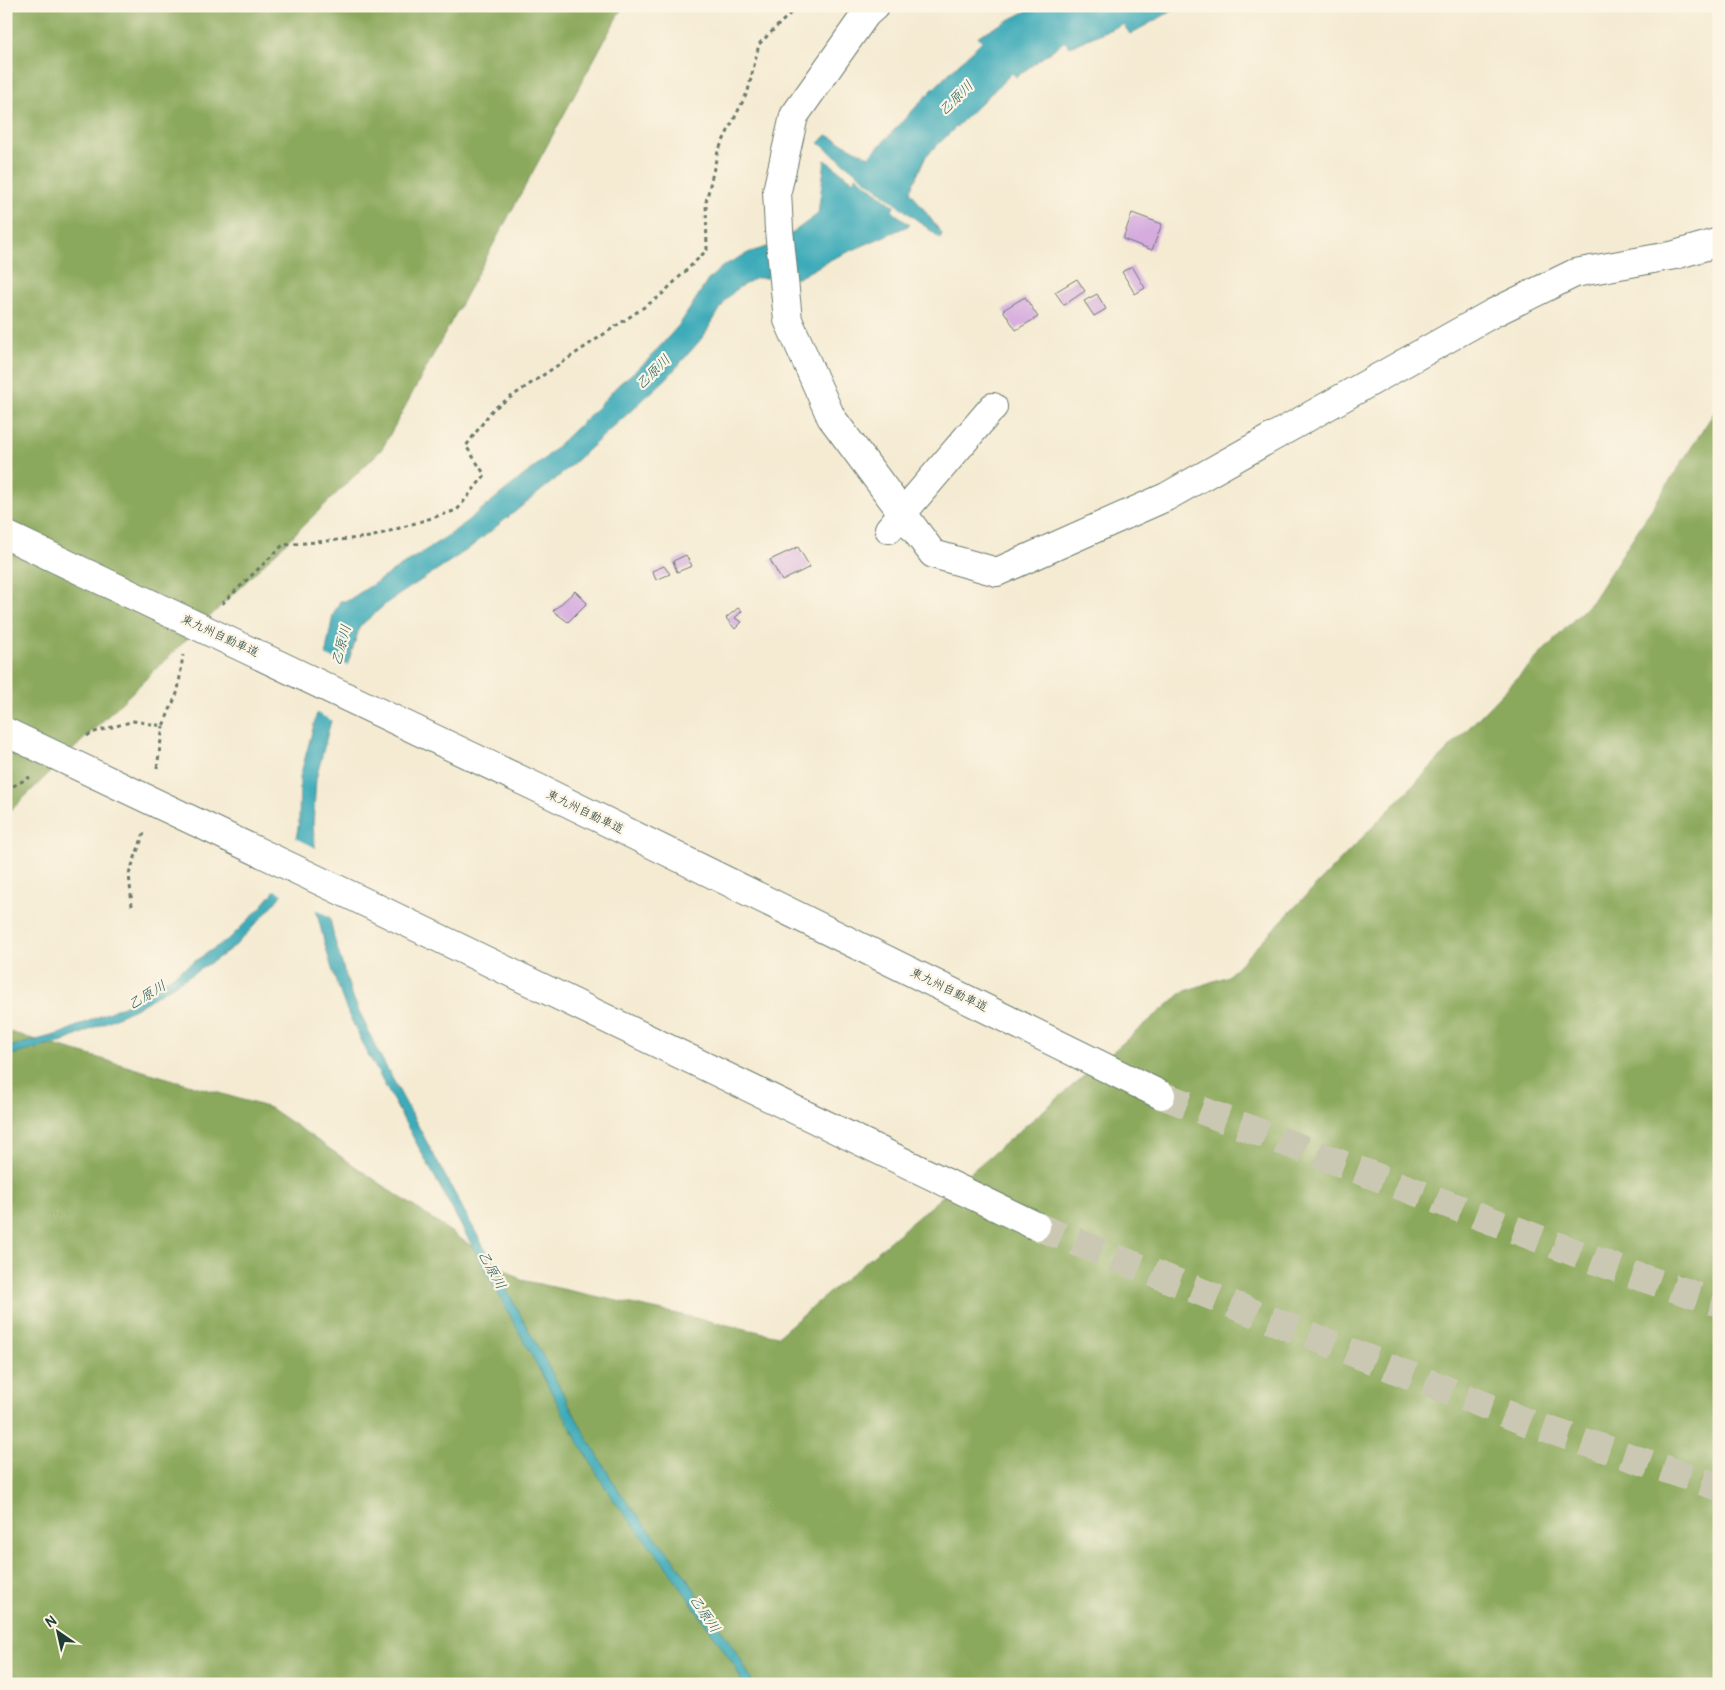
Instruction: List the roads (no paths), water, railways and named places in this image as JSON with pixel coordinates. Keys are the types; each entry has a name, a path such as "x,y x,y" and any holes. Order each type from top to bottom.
{"main road":[{"path":"875,6 866,14 794,116 777,191 788,320 831,417 896,521 933,554 997,572 1166,497 1494,313 1575,273 1675,255 1719,242"},
{"path":"896,521 993,407"},
{"name":"東九州自動車道","path":"6,535 546,793 1161,1095"},
{"path":"6,732 1036,1226"}],"water":[{"name":"乙原川","path":"1036,6 1181,6 1130,34 1123,24 1069,47 1065,41 1016,77 1012,73 926,156 910,191 942,234 940,238 819,143 827,135 869,157 928,94 982,41 978,36"},
{"name":"乙原川","path":"825,160 853,181 856,176 894,206 892,211 910,225 832,259 798,278 756,278 738,288 727,298 703,337 667,378 557,478 467,550 388,602 360,626 337,697 316,779 313,826 315,846 334,938 351,993 377,1050 586,1436 620,1493 674,1559 742,1661 753,1684 743,1684 735,1666 665,1565 611,1497 578,1441 368,1054 345,1005 324,943 304,848 287,888 236,945 215,960 135,1009 63,1042 6,1056 6,1048 59,1034 132,1002 230,938 262,906 282,882 295,844 299,822 300,777 322,694 327,646 333,615 340,601 347,601 452,533 543,460 618,385 646,362 680,324 708,280 723,266 750,252 777,244 818,214"}],"tunnel":[{"path":"1161,1095 1634,1275 1719,1303"},
{"path":"1036,1226 1534,1425 1719,1487"}]}
